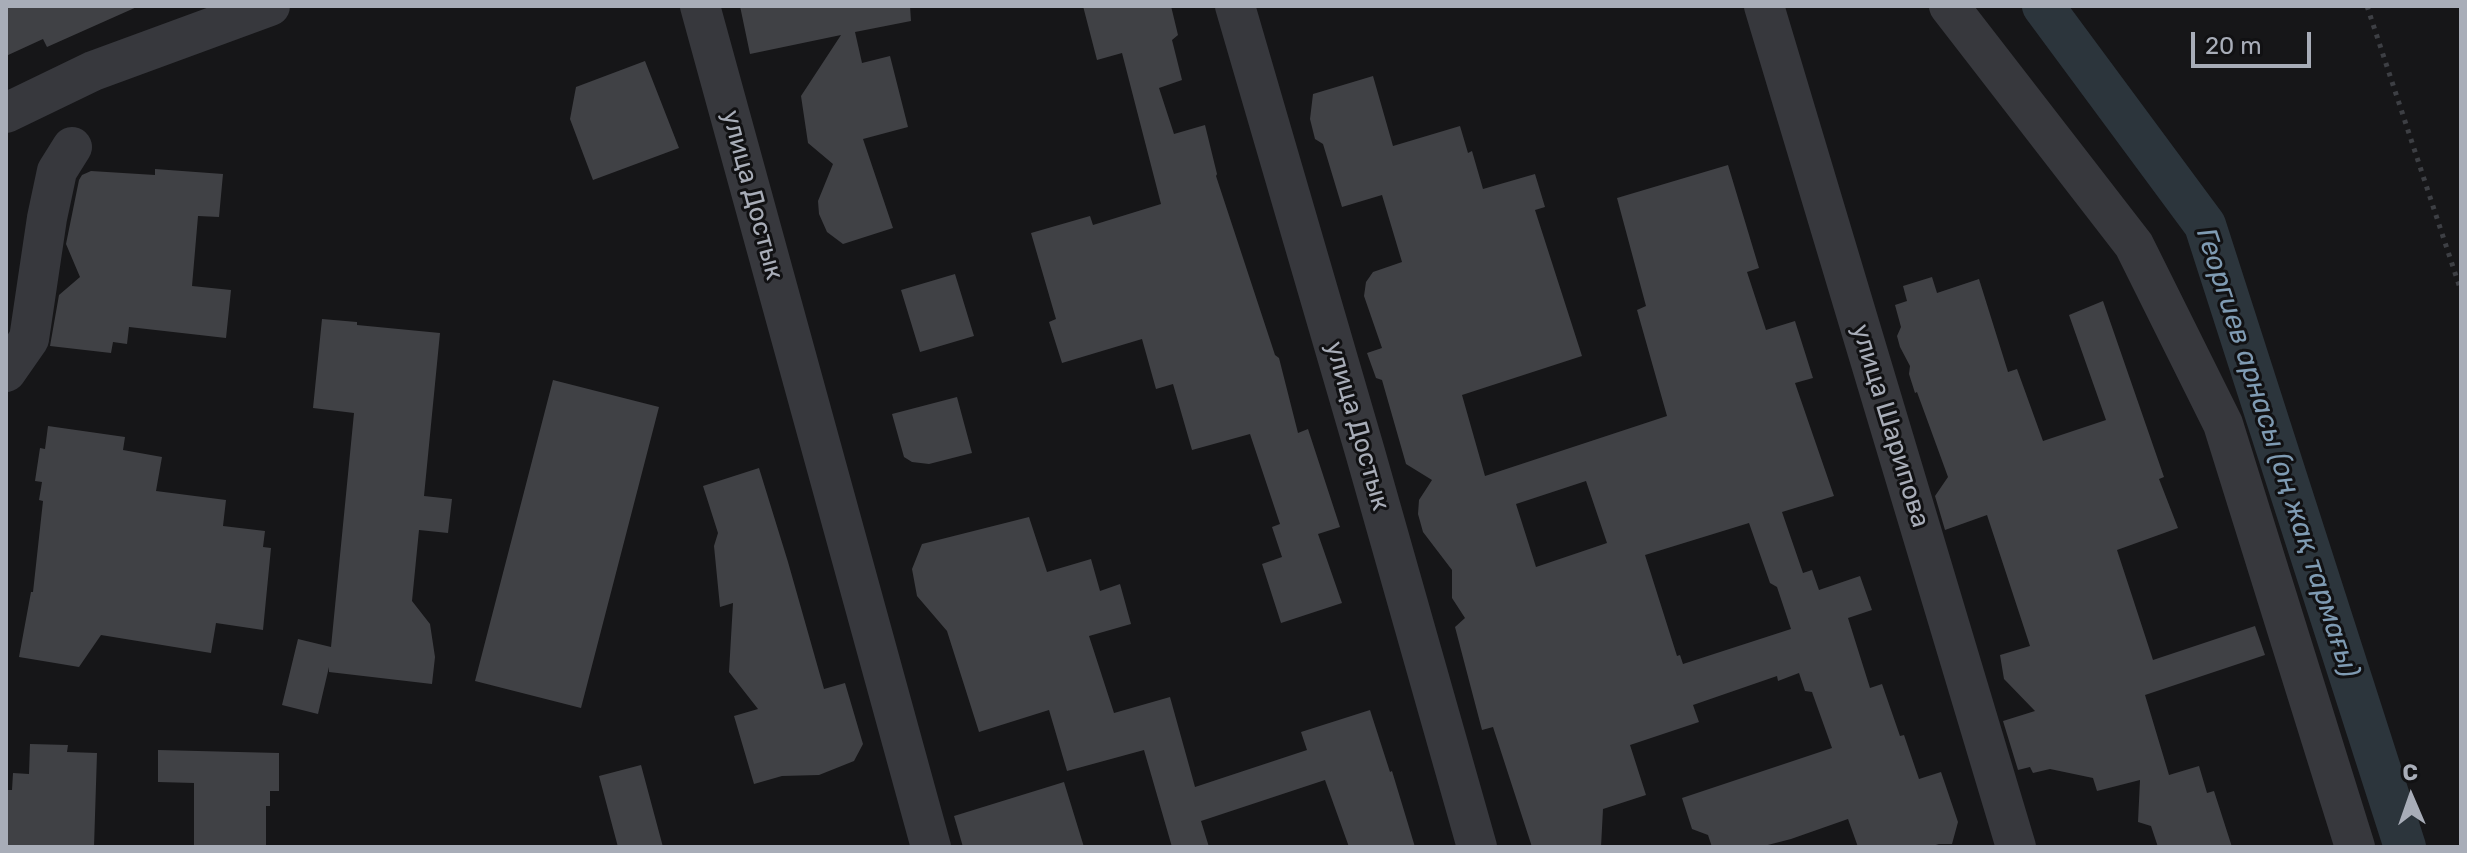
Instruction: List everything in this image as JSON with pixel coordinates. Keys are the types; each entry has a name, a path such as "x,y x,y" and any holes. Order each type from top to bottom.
{"street":[{"path":"6,113 93,71 270,6"},
{"name":"улица Достык","path":"700,6 931,847"},
{"name":"улица Достык","path":"1235,6 1477,847"},
{"name":"улица Шарипова","path":"1764,6 2016,847"},
{"path":"1949,6 2134,245 2223,424 2355,847"},
{"path":"6,372 29,339 57,171 72,147"}],"path":[{"path":"2367,6 2461,291"}],"building":[{"path":"6,6 139,6 47,47 43,39 6,56"},
{"path":"740,6 910,6 911,21 855,32 862,63 890,56 908,127 863,139 893,228 843,244 827,232 819,214 818,201 833,164 808,143 801,96 841,35 750,54"},
{"path":"1083,6 1171,6 1178,35 1172,40 1182,80 1159,88 1174,134 1205,125 1216,176 1275,355 1279,358 1298,433 1308,429 1340,527 1318,534 1342,603 1281,623 1262,564 1282,557 1272,527 1280,524 1250,434 1192,450 1173,384 1156,389 1142,339 1062,363 1049,322 1056,319 1031,233 1090,216 1093,225 1161,204 1122,53 1097,60"},
{"path":"645,61 679,148 593,180 570,119 576,87"},
{"path":"1373,76 1393,146 1460,126 1468,153 1472,151 1483,189 1535,174 1545,207 1535,210 1582,356 1462,395 1485,476 1667,416 1637,310 1646,306 1617,198 1728,165 1759,268 1747,272 1766,330 1795,321 1813,378 1795,383 1834,496 1782,512 1803,573 1812,570 1819,590 1860,576 1872,610 1848,618 1870,688 1882,684 1919,779 1941,772 1958,822 1952,844 1858,847 1848,819 1760,847 1712,847 1708,835 1692,829 1682,798 1832,748 1812,692 1805,691 1799,673 1778,681 1777,676 1693,705 1699,722 1630,745 1646,795 1603,809 1601,847 1532,847 1493,727 1482,730 1455,627 1465,618 1452,598 1452,570 1423,532 1418,514 1419,500 1432,480 1406,464 1382,380 1376,378 1367,353 1382,348 1364,296 1366,282 1373,272 1402,262 1382,195 1342,207 1323,144 1315,139 1310,119 1313,94","holes":["1586,481 1607,543 1536,567 1516,504","1749,523 1770,583 1777,587 1791,629 1683,664 1680,655 1677,656 1645,555"]},
{"path":"155,169 223,174 219,217 198,216 192,286 231,290 226,338 129,327 127,344 113,342 111,353 50,346 59,295 80,277 66,244 79,180 91,171 155,175"},
{"path":"955,274 974,336 920,352 901,290"},
{"path":"1932,277 1937,293 1979,279 2008,372 2017,369 2043,441 2106,420 2069,315 2103,301 2164,477 2159,479 2178,528 2117,550 2153,660 2255,626 2265,655 2145,695 2169,775 2199,766 2207,793 2214,791 2232,847 2158,847 2151,826 2138,822 2140,780 2097,791 2093,778 2050,769 2033,773 2030,767 2018,770 2003,721 2035,711 2004,679 2000,655 2030,646 1987,515 1945,530 1935,496 1948,477 1915,393 1909,374 1910,366 1897,336 1901,327 1895,305 1907,301 1903,286"},
{"path":"322,319 440,333 424,496 452,499 448,533 419,530 412,601 430,624 435,657 432,684 329,672 329,667 318,714 282,705 298,639 331,647 354,413 313,408"},
{"path":"553,380 659,407 581,708 475,681"},
{"path":"957,397 972,453 929,464 912,462 904,457 892,414"},
{"path":"48,426 125,437 123,450 162,457 156,491 226,500 223,526 265,531 263,547 271,548 263,630 216,623 211,653 101,635 79,667 19,657 33,592 43,501 39,500 42,482 35,481 40,448 45,449"},
{"path":"759,468 824,689 845,683 863,744 854,761 819,775 782,776 754,784 734,716 758,709 729,672 733,603 720,607 714,546 718,533 703,486"},
{"path":"1029,517 1047,572 1091,559 1100,591 1120,584 1131,624 1089,636 1114,713 1170,697 1195,787 1307,750 1301,732 1370,710 1415,847 1349,847 1325,780 1201,821 1209,847 1172,847 1144,750 1067,771 1049,710 979,732 947,631 917,596 912,569 922,544"},
{"path":"30,744 68,745 67,752 97,753 94,847 6,847 6,790 12,790 13,773 29,774"},
{"path":"158,750 279,753 279,791 270,791 270,806 266,806 266,847 194,847 194,783 158,782"},
{"path":"641,765 663,847 618,847 599,776"},
{"path":"1064,782 1084,847 963,847 954,816"}],"waterway":[{"name":"Георгиев арнасы (оң жақ тармағы)","path":"2043,6 2205,225 2405,847"}]}
